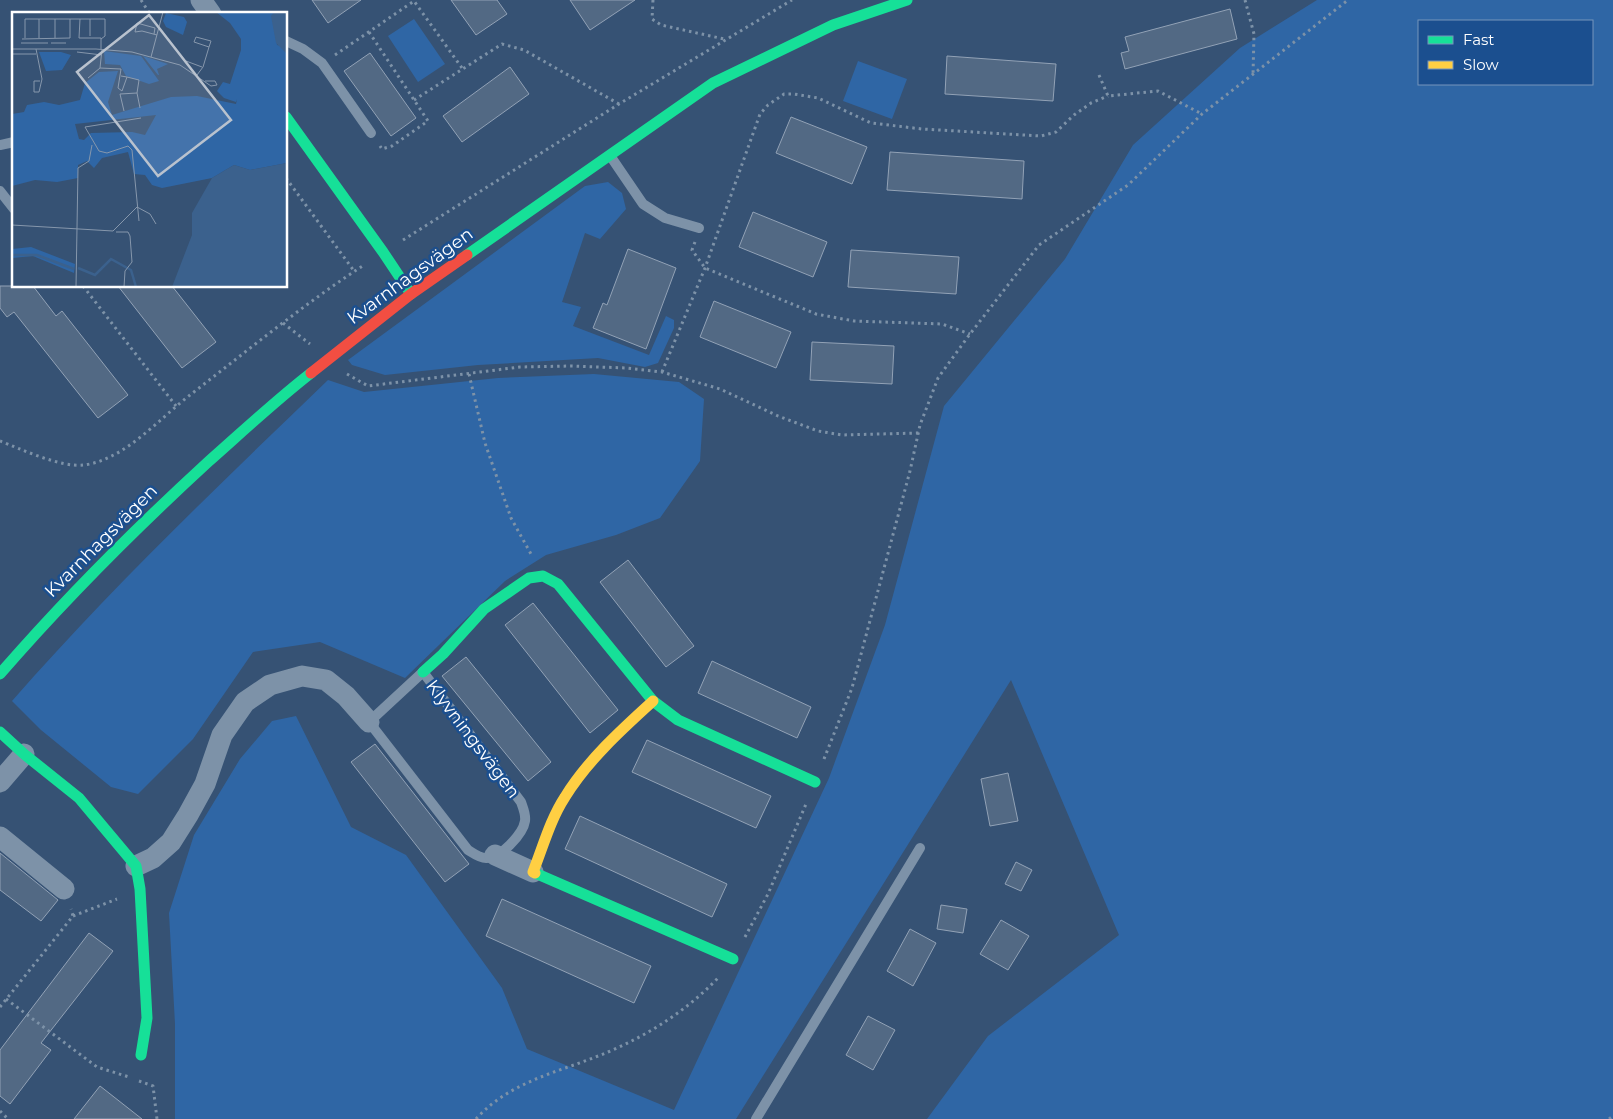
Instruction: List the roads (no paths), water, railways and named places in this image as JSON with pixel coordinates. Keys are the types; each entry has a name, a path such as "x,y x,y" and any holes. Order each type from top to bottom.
{"street":[{"path":"201,0 210,12"},
{"name":"Kvarnhagsvägen","path":"0,674 49,618 97,568 188,480 273,403 410,294 712,83 833,25 907,0"},
{"path":"288,120 383,252 410,294"},
{"path":"422,672 443,654 484,609 529,578 544,576 558,584 653,701 678,720 815,782"},
{"path":"136,866 153,858 171,842 205,784 222,735 245,702 270,685 302,676 326,680 346,696 369,722"},
{"path":"533,872 556,813 570,788 620,732 653,701"},
{"path":"0,732 79,798 136,866 140,889 147,1018 141,1055"},
{"path":"0,782 24,754"},
{"path":"0,837 64,889"},
{"path":"494,855 733,959"}],"lane":[{"path":"288,42 303,49 322,63 371,133"},
{"path":"609,154 643,204 665,218 699,228"},
{"path":"0,191 12,206"},
{"name":"Klyvningsvägen","path":"369,722 422,672 521,802 525,812 525,822 520,833 513,842 494,855"},
{"path":"369,722 468,850 487,859 494,855"},
{"path":"756,1119 920,848"}]}
